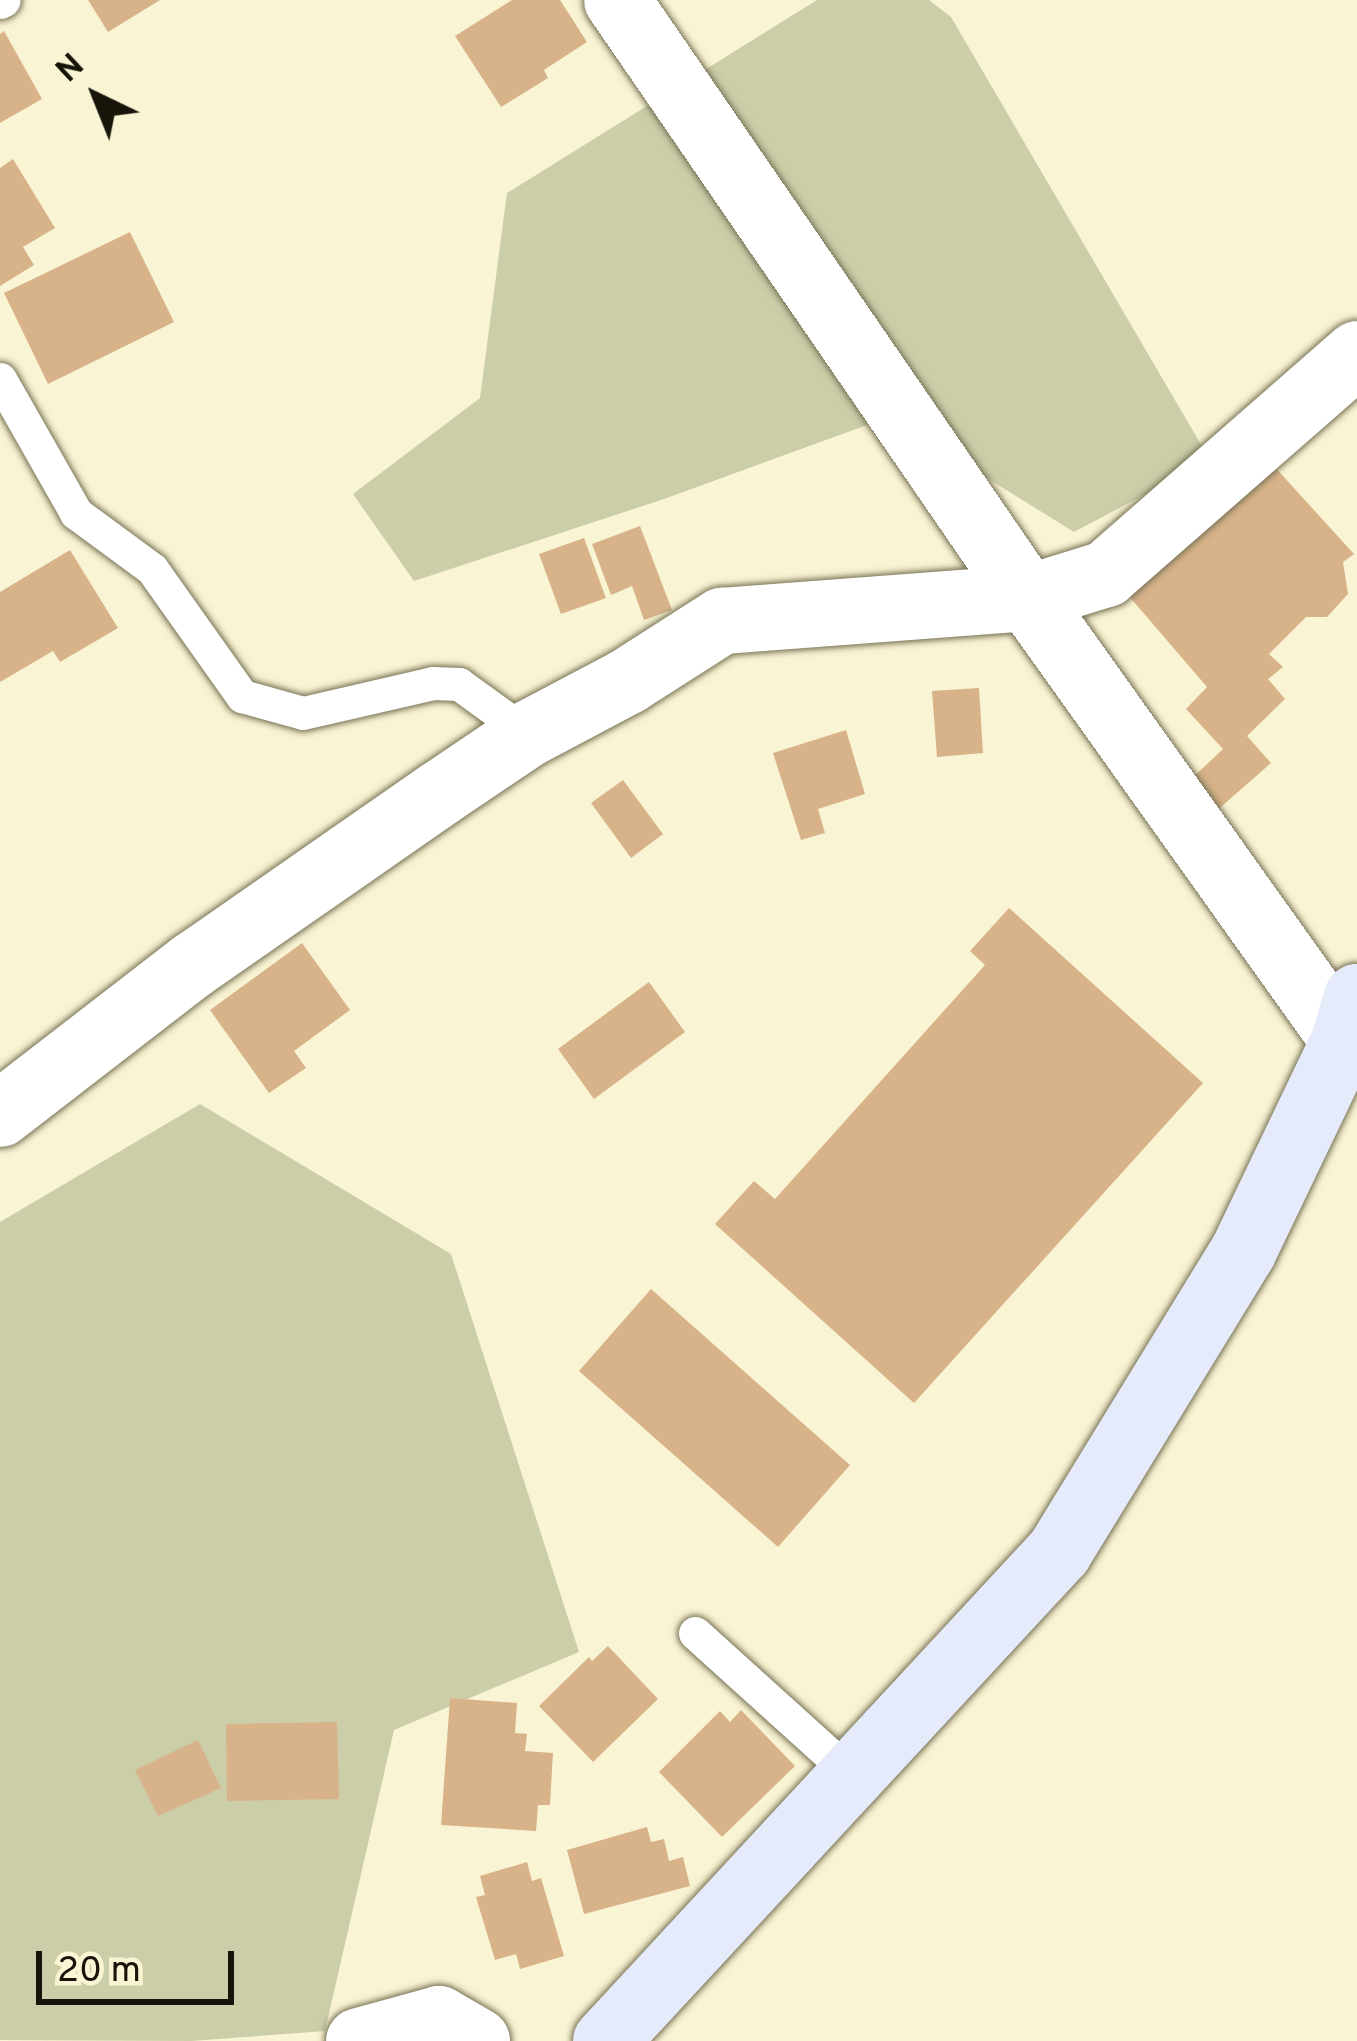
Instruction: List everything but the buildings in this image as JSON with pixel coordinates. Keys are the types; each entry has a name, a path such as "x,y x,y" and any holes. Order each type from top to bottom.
{"street":[{"path":"606,2041 1059,1552 1243,1252 1351,1019 1028,598 617,0"},
{"path":"0,1114 193,965 528,734 628,681 722,621 1028,598 1106,574 1357,354"},
{"path":"358,2041 440,2020 477,2041"}],"lane":[{"path":"0,379 76,512 152,569 242,696 302,713 433,683 459,684 528,734"},
{"path":"695,1633 853,1776"}],"green space":[{"path":"817,0 929,0 951,17 1210,460 1074,532 889,417 664,499 414,581 353,494 480,398 507,193"},
{"path":"200,1104 451,1254 579,1652 394,1730 325,2031 191,2041 0,2040 0,1222"}]}
